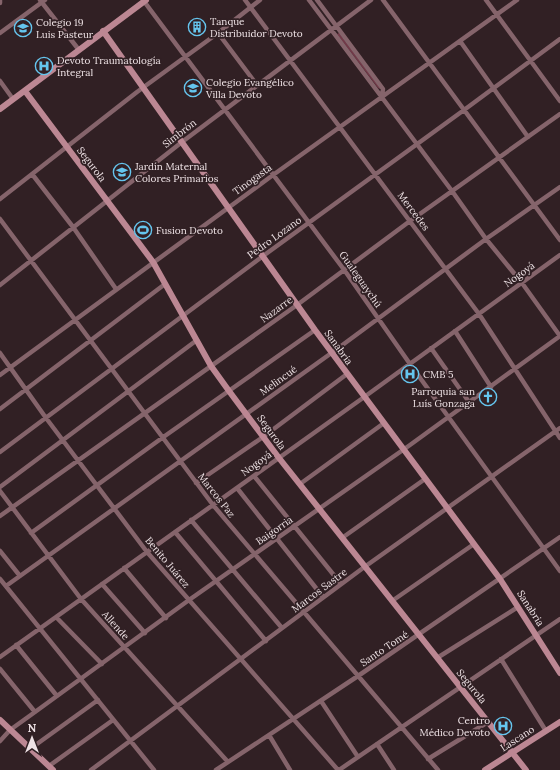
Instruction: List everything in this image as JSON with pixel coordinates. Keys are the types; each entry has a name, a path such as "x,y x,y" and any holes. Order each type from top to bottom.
{"street":[{"path":"0,108 145,0"},
{"name":"Gualeguaychú","path":"145,0 224,110 345,270 410,364 560,571"},
{"name":"Mercedes","path":"245,0 479,314 515,370 558,430 560,438"},
{"path":"0,199 143,87 218,33 260,0"},
{"path":"310,0 486,239 522,283 560,336"},
{"path":"317,0 383,89 382,96"},
{"name":"Simbrón","path":"0,284 182,142 371,0"},
{"path":"383,0 560,240"},
{"path":"486,0 560,101"},
{"name":"Tinogasta","path":"0,375 339,127 517,0"},
{"path":"0,33 43,1 79,50"},
{"name":"Sanabria","path":"103,31 314,330 500,579 560,673"},
{"path":"218,33 257,85"},
{"name":"Pedro Lozano","path":"0,452 262,256 560,39"},
{"path":"460,41 528,136"},
{"path":"0,81 13,99"},
{"name":"Segurola","path":"24,91 153,262 212,366 263,437 526,770"},
{"name":"Nazarre","path":"0,516 297,305 410,221 560,114"},
{"path":"32,174 73,227 116,289"},
{"name":"Melincué","path":"6,586 332,353 486,239 560,187"},
{"name":"Marcos Paz","path":"0,218 213,505 438,770"},
{"name":"Nogoyá","path":"0,657 365,397 560,255"},
{"path":"0,409 165,284"},
{"path":"31,532 314,330"},
{"path":"455,331 491,387"},
{"name":"Baigorria","path":"0,741 10,730 189,600 404,450 560,336"},
{"path":"0,487 196,340"},
{"path":"431,348 469,402"},
{"name":"Benito Juárez","path":"0,353 46,418 147,552 240,660 338,770"},
{"path":"196,483 263,437 347,374"},
{"path":"300,484 384,423"},
{"name":"Marcos Sastre","path":"91,770 365,566 448,509 558,430"},
{"path":"254,476 341,584"},
{"path":"342,538 425,479"},
{"path":"237,488 323,597"},
{"name":"Allende","path":"0,491 81,599 228,762"},
{"path":"191,520 282,628"},
{"path":"175,532 266,641"},
{"name":"Santo Tomé","path":"216,770 419,635 560,538"},
{"path":"392,601 474,544"},
{"path":"0,551 20,576"},
{"path":"124,568 166,618"},
{"path":"0,579 154,770"},
{"path":"102,584 145,633"},
{"path":"437,658 518,607"},
{"path":"56,617 102,664"},
{"path":"338,770 560,619"},
{"path":"16,646 57,696"},
{"path":"501,659 546,731"},
{"path":"0,669 35,712"},
{"path":"30,749 98,700"},
{"path":"321,701 358,757"},
{"path":"0,720 51,768 113,720"},
{"path":"428,759 488,722"},
{"name":"Lascano","path":"486,770 560,722"},
{"path":"269,735 290,770"},
{"path":"377,744 394,770"}],"shaded area":[{"path":"339,33 380,88 380,89 337,34"}],"place":[{"name":"Tanque Distribuidor Devoto","path":"197,27"},
{"name":"Colegio 19 Luis Pasteur","path":"23,28"},
{"name":"Devoto Traumatología Integral","path":"44,66"},
{"name":"Colegio Evangélico Villa Devoto","path":"193,88"},
{"name":"Jardín Maternal Colores Primarios","path":"122,172"},
{"name":"Fusion Devoto","path":"143,230"},
{"name":"CMB 5","path":"410,374"},
{"name":"Parroquia san Luís Gonzaga","path":"488,397"},
{"name":"Centro Médico Devoto","path":"503,726"}]}
